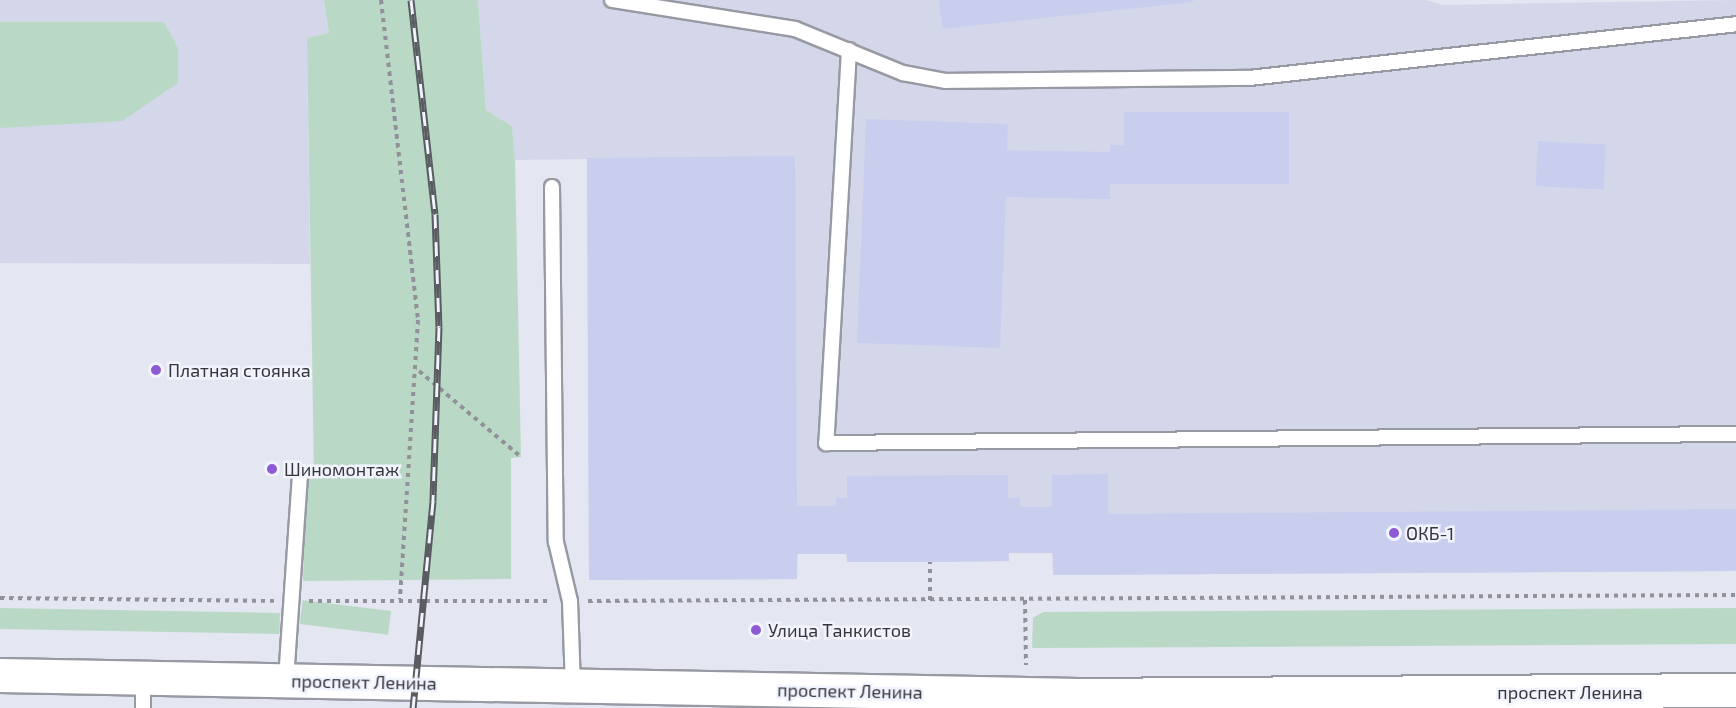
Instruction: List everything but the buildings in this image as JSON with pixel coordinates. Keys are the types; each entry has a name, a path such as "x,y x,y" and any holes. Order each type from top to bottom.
{"main road":[{"name":"проспект Ленина","path":"0,675 143,693 285,680 573,686 988,701 1026,694 1736,690"}],"lane":[{"path":"612,0 795,29 930,80 1204,80 1736,24"},
{"path":"849,50 826,443 1736,434"},
{"path":"552,187 556,542 570,601 573,686"},
{"path":"285,680 293,601 300,477"}],"path":[{"path":"381,0 417,308 419,371 400,599"},
{"path":"419,371 521,457"},
{"path":"930,562 930,600"},
{"path":"0,598 570,601 1736,595"},
{"path":"1025,600 1026,694"}],"shaded area":[{"path":"0,0 324,0 329,33 307,38 310,264 0,263"},
{"path":"478,0 1426,0 1443,5 1736,0 1736,571 1053,575 1052,553 1009,553 1009,561 930,562 847,562 846,554 798,554 797,579 589,580 587,159 515,160 512,126 486,110"}],"green space":[{"path":"324,0 478,0 486,110 512,126 515,160 521,457 511,458 511,579 303,581 306,477 314,476 307,38 329,33"},
{"path":"0,22 164,22 178,48 178,83 122,121 0,128"},
{"path":"303,600 391,611 388,635 300,624"},
{"path":"0,608 280,613 280,634 0,629"},
{"path":"1736,608 1736,644 1032,648 1033,618 1043,612"}],"railway":[{"path":"411,0 435,214 439,327 433,501 413,708"}],"place":[{"name":"Платная стоянка","path":"156,370"},
{"name":"Шиномонтаж","path":"272,469"},
{"name":"ОКБ-1","path":"1394,533"},
{"name":"Улица Танкистов","path":"756,630"}]}
